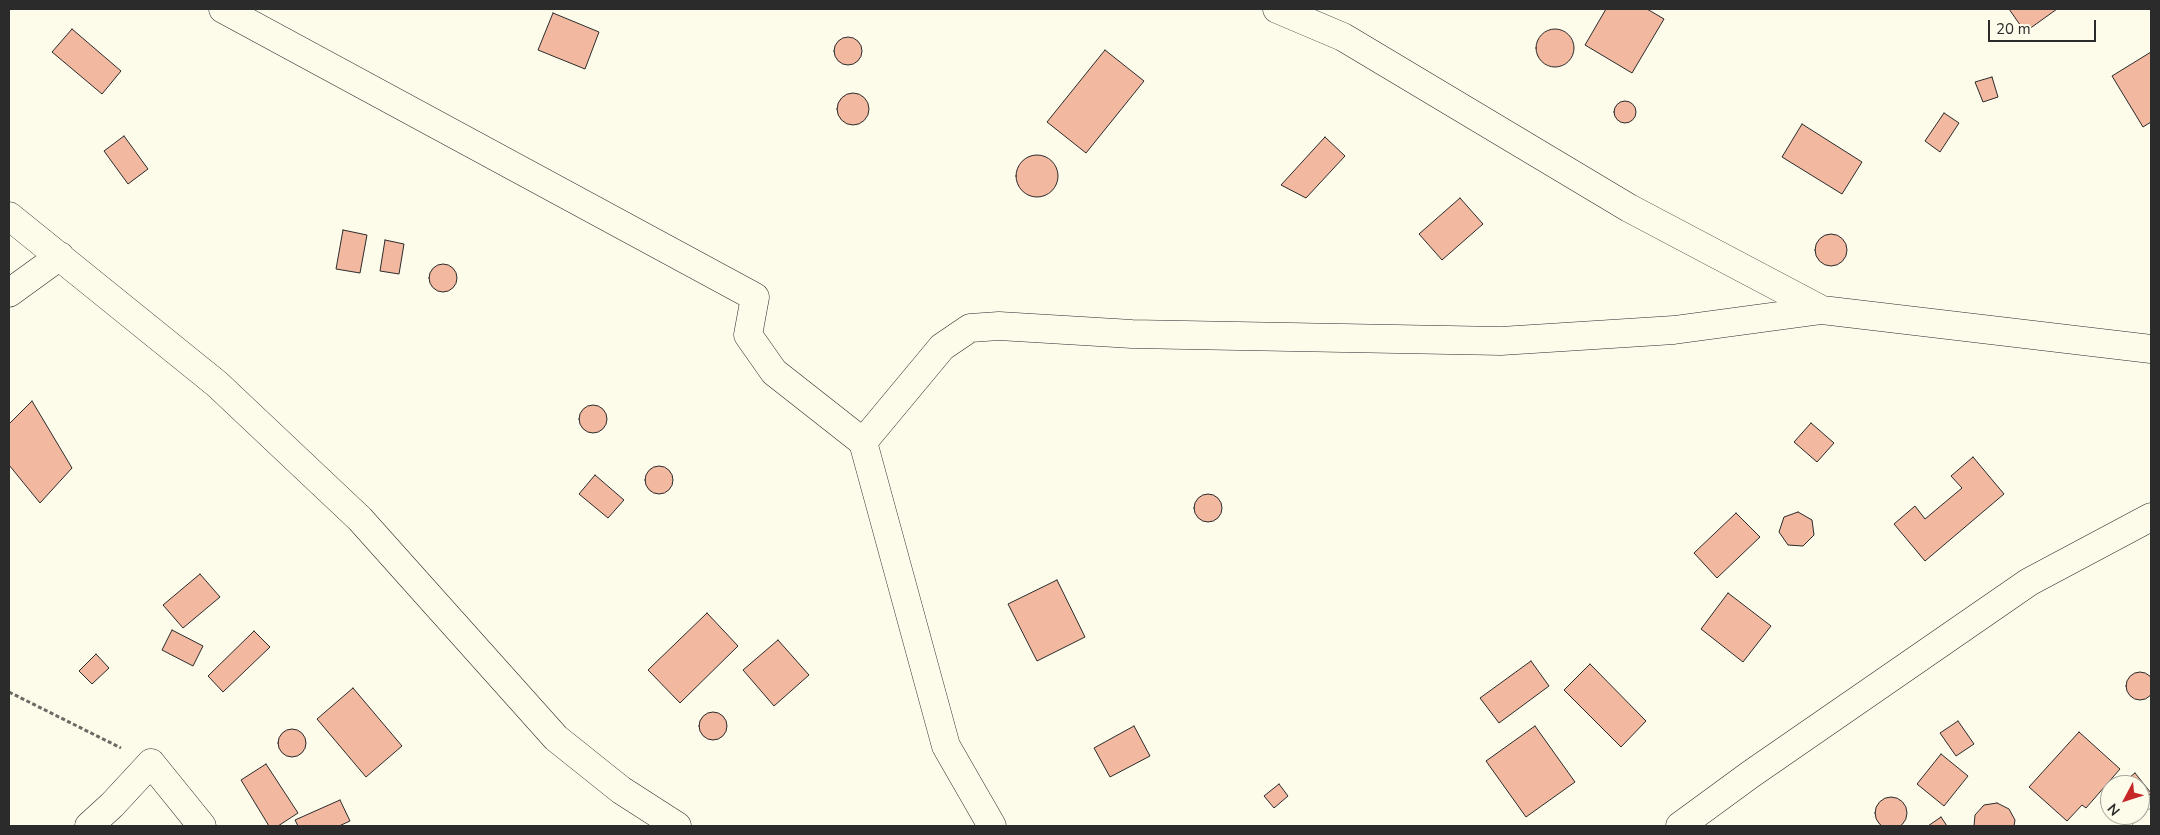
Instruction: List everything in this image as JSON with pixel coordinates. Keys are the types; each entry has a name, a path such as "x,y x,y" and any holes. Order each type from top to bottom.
{"street":[{"path":"223,9 756,297 748,335 774,372 863,442 946,746 992,826"},
{"path":"1277,9 1343,38 1629,208 1822,310"},
{"path":"9,216 216,384 360,519 556,738 622,790 677,826"},
{"path":"9,293 60,256"},
{"path":"863,442 942,347 970,328 999,326 1132,334 1501,342 1674,330 1822,310 2151,349"},
{"path":"1680,826 1751,774 2029,582 2151,516"},
{"path":"89,826 112,805 151,763 202,826"},
{"path":"2147,826 2151,823"}],"path":[{"path":"9,692 151,763"}],"building":[{"path":"1606,9 1647,9 1664,19 1632,73 1585,45"},
{"path":"2009,9 2057,9 2025,32"},
{"path":"553,13 599,32 585,69 538,50"},
{"path":"72,29 121,71 102,94 52,52"},
{"path":"1555,29 1568,35 1574,48 1568,61 1555,67 1542,61 1536,48 1542,35"},
{"path":"848,37 858,41 862,51 858,61 848,65 838,61 834,51 838,41"},
{"path":"1105,50 1144,81 1086,153 1047,122"},
{"path":"2151,52 2151,122 2143,127 2112,76"},
{"path":"1992,77 1998,97 1983,102 1975,82"},
{"path":"853,93 865,97 869,109 865,121 853,125 841,121 837,109 841,97"},
{"path":"1625,101 1633,104 1636,112 1633,120 1625,123 1617,120 1614,112 1617,104"},
{"path":"1944,113 1959,123 1940,152 1925,141"},
{"path":"1802,124 1862,162 1842,194 1782,157"},
{"path":"124,136 148,169 128,184 104,151"},
{"path":"1325,137 1345,156 1306,198 1281,185"},
{"path":"1041,155 1049,158 1055,164 1058,176 1055,188 1049,194 1033,197 1025,194 1019,188 1016,172 1019,164 1025,158"},
{"path":"1460,198 1483,224 1442,260 1419,234"},
{"path":"343,230 367,235 360,273 336,269"},
{"path":"1831,234 1843,238 1847,250 1843,262 1831,266 1819,262 1815,250 1819,238"},
{"path":"385,240 404,244 399,274 380,271"},
{"path":"443,264 453,268 457,278 453,288 443,292 433,288 429,278 433,268"},
{"path":"32,401 72,468 40,503 9,465 9,424"},
{"path":"593,405 603,409 607,419 603,429 593,433 583,429 579,419 583,409"},
{"path":"1811,423 1834,443 1817,462 1794,442"},
{"path":"1973,457 2004,494 1925,561 1894,524 1915,506 1925,519 1962,488 1951,476"},
{"path":"659,466 669,470 673,480 669,490 659,494 649,490 645,480 649,470"},
{"path":"595,475 624,500 608,518 579,494"},
{"path":"1208,494 1218,498 1222,508 1218,518 1208,522 1198,518 1194,508 1198,498"},
{"path":"1798,512 1812,520 1814,535 1803,546 1788,545 1779,532 1784,517"},
{"path":"1736,513 1760,537 1717,578 1694,553"},
{"path":"200,574 220,597 183,628 163,605"},
{"path":"1057,580 1085,637 1037,661 1008,604"},
{"path":"1728,593 1771,626 1743,662 1701,629"},
{"path":"707,613 738,646 680,703 648,670"},
{"path":"172,630 203,646 193,666 162,650"},
{"path":"254,631 270,647 223,692 208,676"},
{"path":"778,640 809,675 774,706 743,670"},
{"path":"96,654 109,668 92,684 79,671"},
{"path":"1531,661 1549,686 1499,723 1480,698"},
{"path":"1590,664 1646,721 1621,747 1564,690"},
{"path":"2140,672 2150,676 2154,686 2150,696 2140,700 2130,696 2126,686 2130,676"},
{"path":"353,688 402,746 366,777 317,719"},
{"path":"713,712 723,716 727,726 723,736 713,740 703,736 699,726 703,716"},
{"path":"1958,721 1974,744 1956,756 1940,733"},
{"path":"1134,726 1150,756 1110,777 1094,748"},
{"path":"1535,726 1575,782 1526,817 1486,761"},
{"path":"292,729 302,733 306,743 302,753 292,757 282,753 278,743 282,733"},
{"path":"2079,732 2120,769 2115,775 2100,775 2100,792 2086,808 2082,805 2067,821 2029,787"},
{"path":"1941,754 1968,776 1944,806 1917,784"},
{"path":"266,764 298,813 278,826 269,826 241,780"},
{"path":"1279,784 1288,796 1274,808 1264,796"},
{"path":"1891,797 1897,798 1902,802 1906,807 1906,819 1902,824 1897,828 1891,829 1885,828 1880,824 1876,819 1875,813 1876,807 1880,802 1885,798"},
{"path":"340,800 350,821 339,826 298,826 295,820"},
{"path":"1997,803 2009,809 2015,820 2014,826 1974,826 1975,815 1984,805"},
{"path":"1941,817 1947,826 1928,826"}]}
